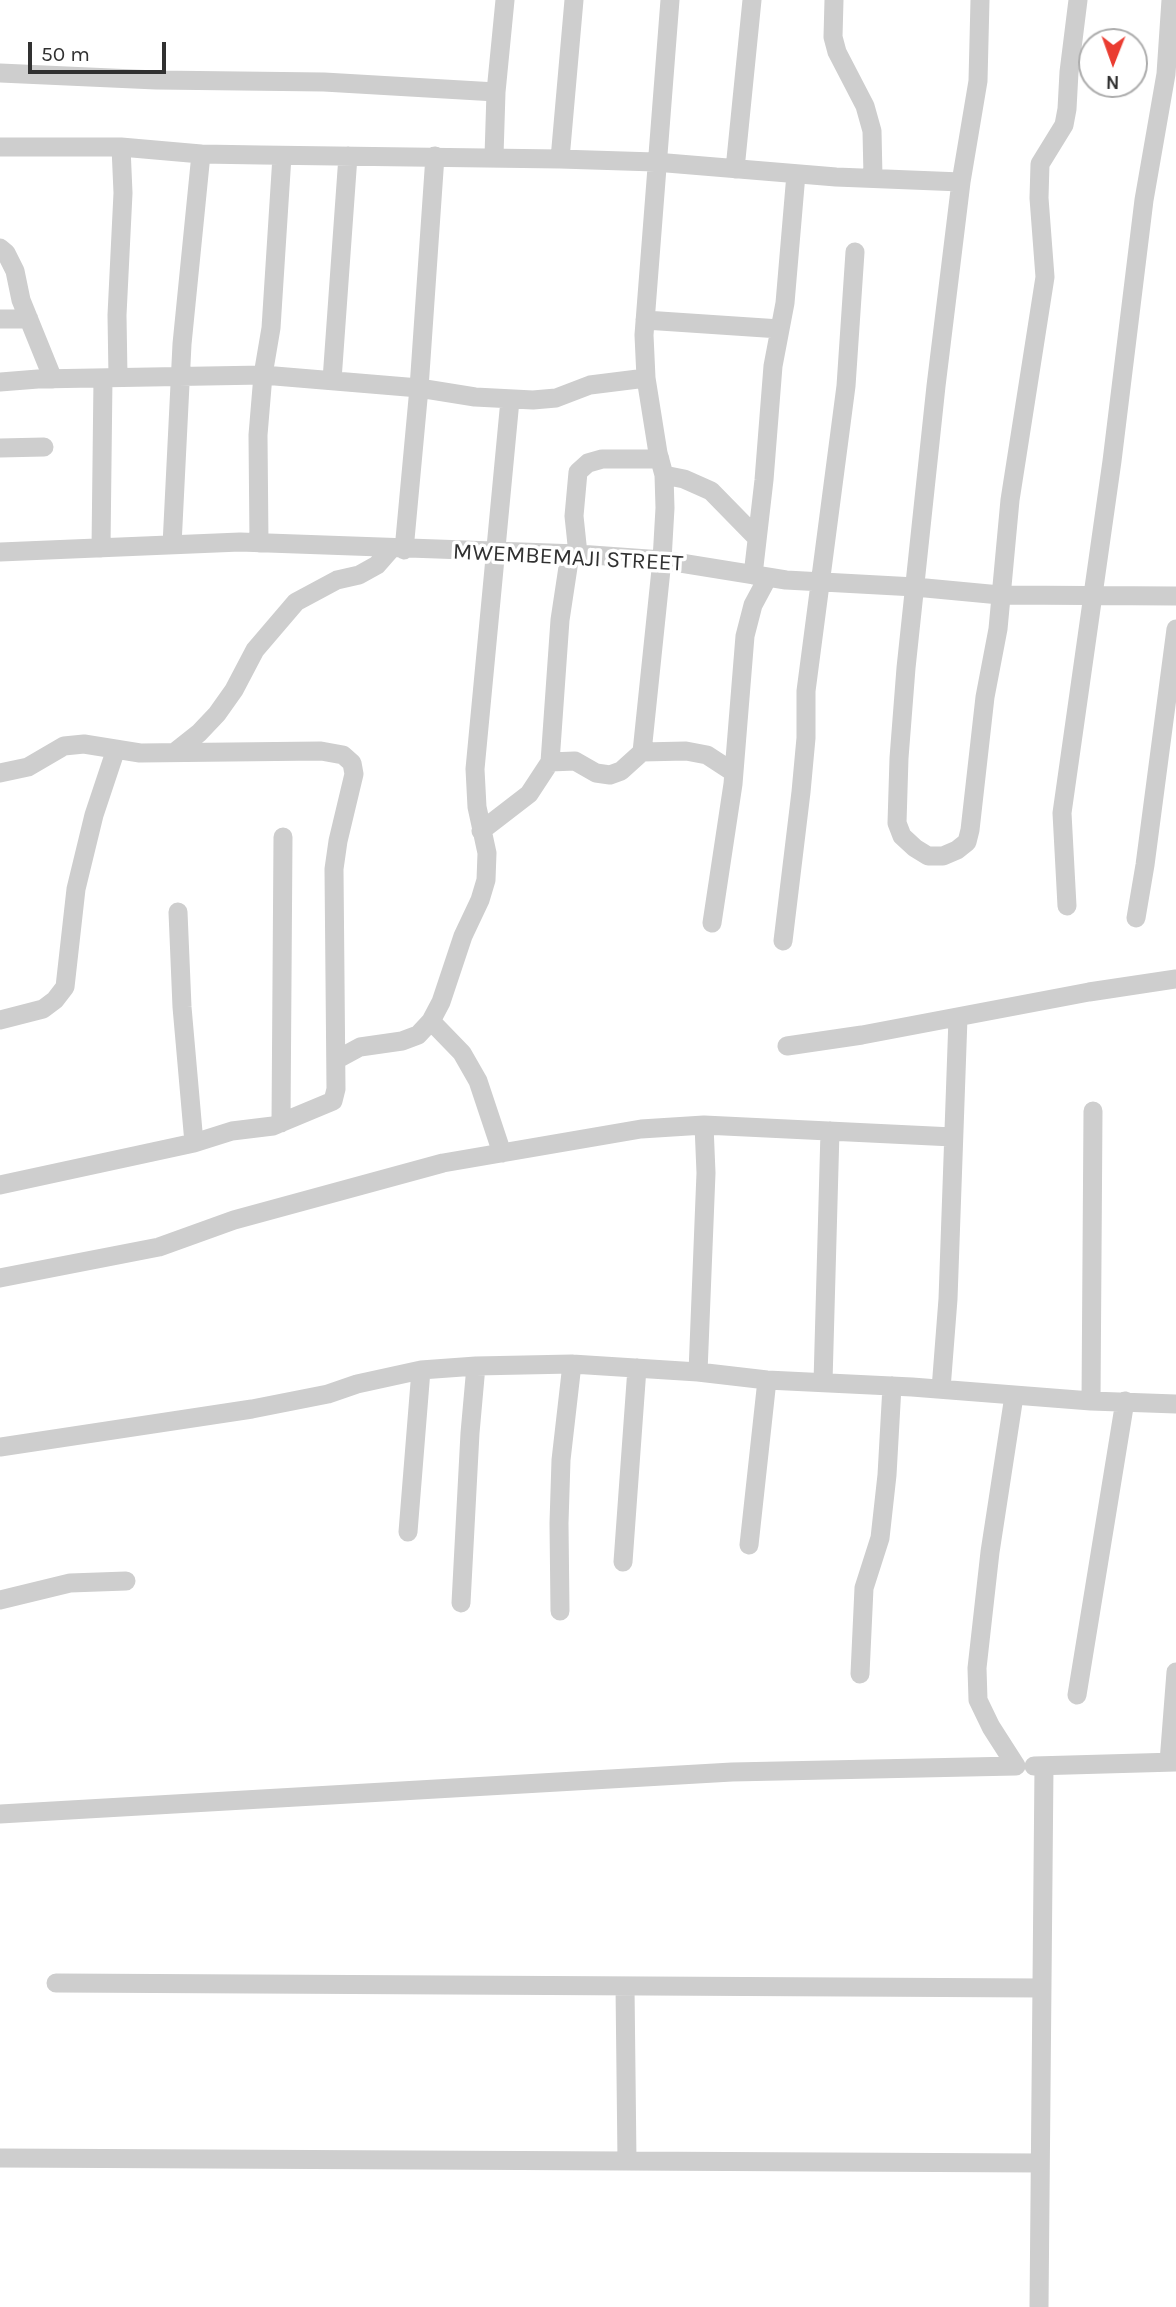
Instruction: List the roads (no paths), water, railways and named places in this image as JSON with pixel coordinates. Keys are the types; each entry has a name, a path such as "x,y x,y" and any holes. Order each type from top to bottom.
{"street":[{"path":"494,156 496,92 505,0"},
{"path":"560,159 574,0"},
{"path":"642,752 665,508 662,467 646,378 645,320 655,162 670,0"},
{"path":"735,169 752,0"},
{"path":"834,0 833,37 837,52 865,106 872,131 873,177"},
{"path":"980,0 978,81 961,182 915,587 899,758 897,823 902,836 928,856 943,856 957,850 967,842 970,830 985,697 998,629 1010,500 1045,277 1039,198 1040,164 1064,125 1068,109 1069,72 1078,0"},
{"path":"1067,906 1062,813 1112,461 1144,200 1166,75 1171,0"},
{"path":"0,73 156,80 324,82 496,92"},
{"path":"0,147 121,147 201,154 282,156 494,156 655,162 796,174 961,182"},
{"path":"101,548 110,377 122,260 124,193 121,147"},
{"path":"172,545 183,330 201,154"},
{"path":"259,543 258,435 263,375 271,328 282,156"},
{"path":"332,380 348,156"},
{"path":"175,752 217,714 256,650 296,602 337,580 359,575 397,549 419,388 435,156"},
{"path":"712,923 733,772 745,636 761,576 757,538 773,366 785,303 796,174"},
{"path":"0,248 6,253 15,271 21,300 53,379"},
{"path":"783,941 806,738 806,691 846,386 855,252"},
{"path":"0,319 29,319"},
{"path":"645,320 780,329"},
{"path":"0,382 263,375 419,388 510,400 556,398 590,385 646,378"},
{"path":"336,1060 360,1047 402,1041 418,1035 431,1021 441,1002 463,936 486,880 486,853 477,807 475,769 510,400"},
{"path":"0,448 44,447"},
{"path":"481,831 529,794 550,762 560,620 574,554 578,472 589,463 602,459 662,467 711,491 757,538"},
{"name":"MWEMBEMAJI STREET","path":"0,552 259,543 574,554 662,560 761,576 1000,595 1176,596"},
{"path":"1136,918 1176,629"},
{"path":"0,773 29,767 64,746 84,744 140,753 321,751 344,755 352,763 354,774 334,869 336,1093 333,1101 281,1123 232,1131 194,1143 0,1185"},
{"path":"0,1020 43,1009 55,1000 65,987 76,890 94,815 116,748"},
{"path":"550,762 575,761 596,773 610,775 621,771 642,752 686,751 707,755 733,772"},
{"path":"281,1123 283,837"},
{"path":"178,912 182,1007 194,1143"},
{"path":"787,1046 958,1018 1088,992 1176,979"},
{"path":"941,1389 948,1299 958,1018"},
{"path":"431,1021 462,1052 478,1081 502,1153"},
{"path":"1091,1401 1093,1111"},
{"path":"0,1278 159,1247 234,1220 443,1163 641,1129 704,1125 953,1137"},
{"path":"698,1372 706,1173 704,1125"},
{"path":"823,1382 830,1131"},
{"path":"561,1611 561,1460 572,1364"},
{"path":"0,1447 252,1409 328,1394 357,1384 421,1370 476,1366 572,1364 698,1372 767,1380 1176,1404"},
{"path":"461,1603 476,1366"},
{"path":"623,1562 637,1368"},
{"path":"408,1532 421,1370"},
{"path":"749,1545 767,1380"},
{"path":"860,1674 864,1588 880,1538 892,1386"},
{"path":"1014,1396 990,1552 977,1668 978,1700 991,1727 1016,1766"},
{"path":"1077,1695 1125,1401"},
{"path":"0,1600 70,1583 126,1581"},
{"path":"0,1814 746,1771 1173,1762 1176,1672"},
{"path":"1039,2307 1044,1766"},
{"path":"56,1983 1041,1988"},
{"path":"625,1986 627,2161"},
{"path":"0,2158 1040,2163"}]}
